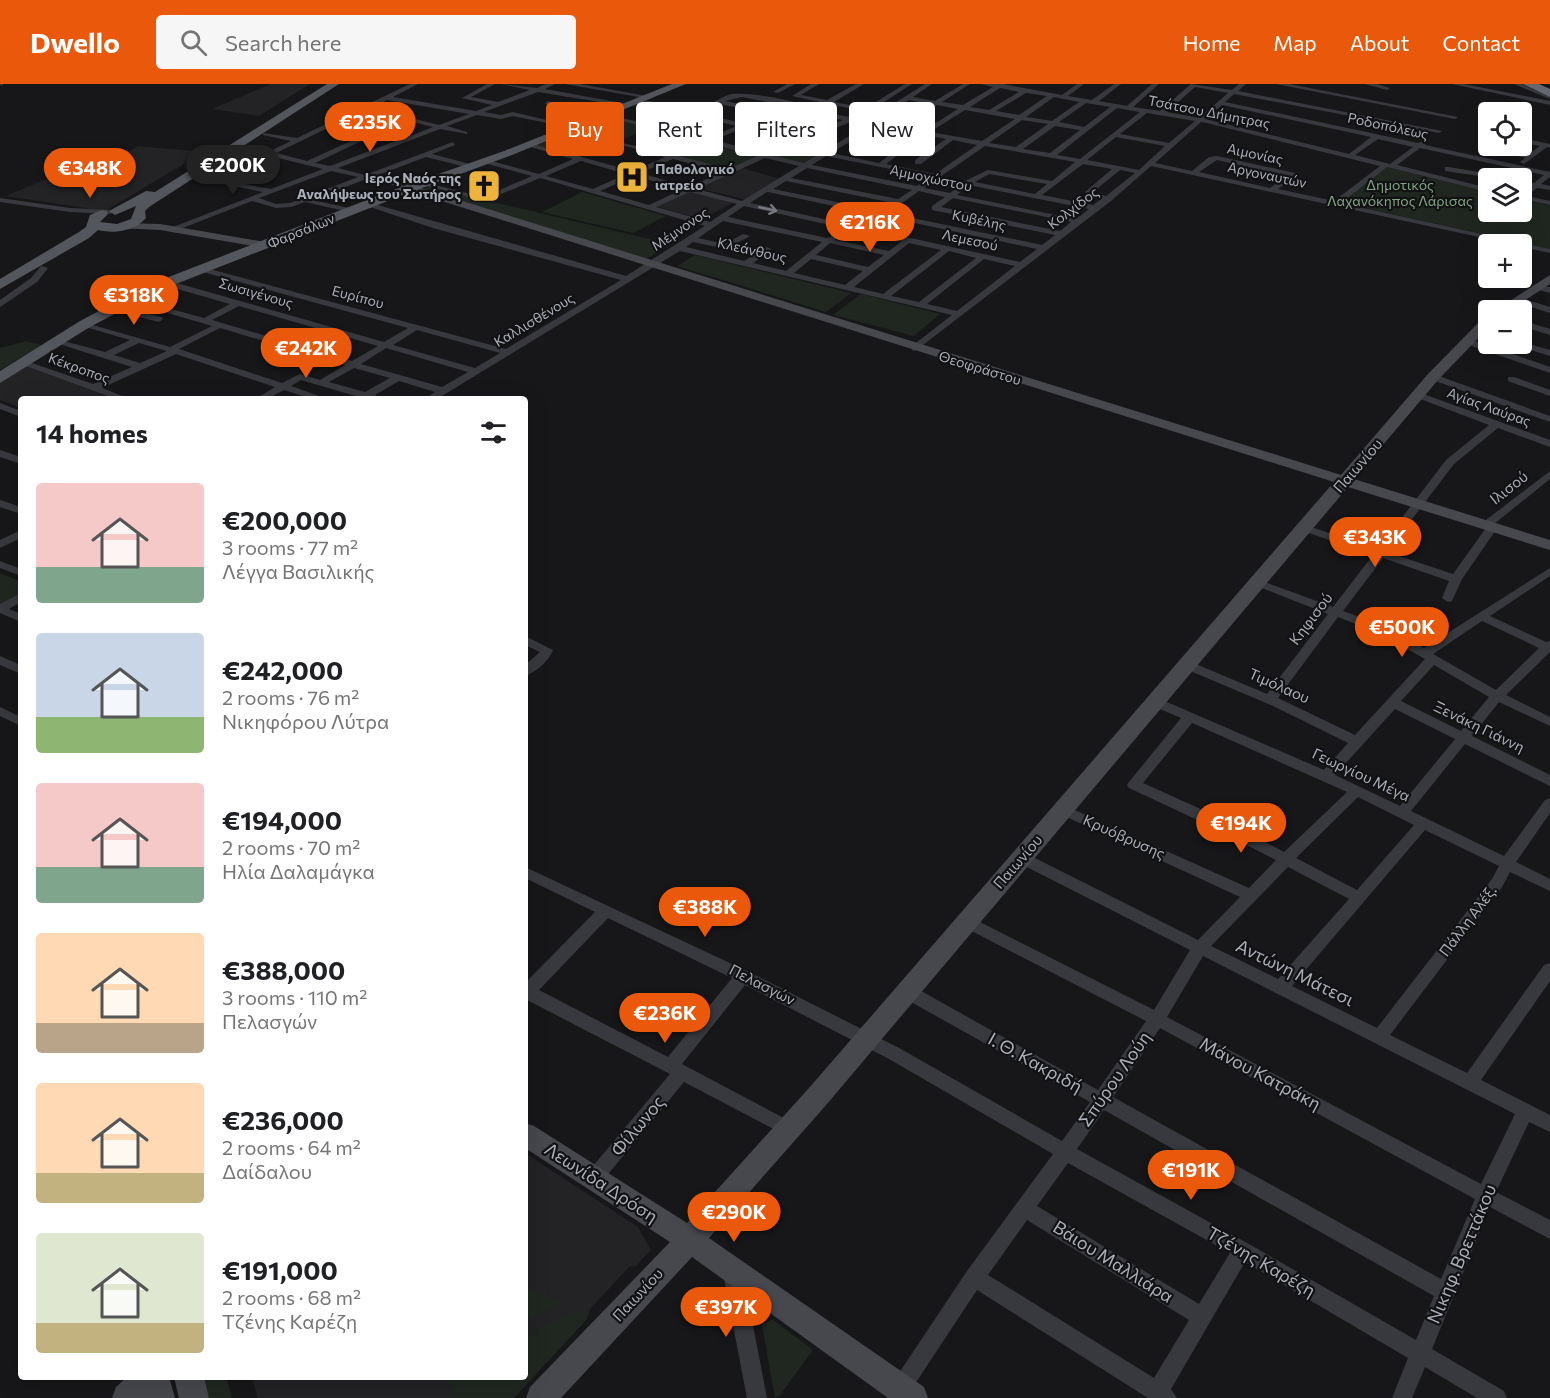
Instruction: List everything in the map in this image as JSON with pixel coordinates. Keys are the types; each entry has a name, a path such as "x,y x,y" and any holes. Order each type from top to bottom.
{"highway":[{"path":"1529,84 1550,93"}],"main road":[{"path":"93,222 156,190 324,84"},
{"path":"0,296 92,238 134,222 145,204 334,84"},
{"name":"Φαρσάλων","path":"624,108 681,84"},
{"name":"Φαρσάλων","path":"0,378 86,324 130,299 166,283 546,139"},
{"path":"112,212 129,211 139,216"},
{"path":"93,222 105,227 120,226"},
{"path":"0,285 84,235 92,228 93,222"}],"street":[{"path":"271,153 415,84"},
{"path":"492,84 465,98 517,106"},
{"path":"504,84 630,105"},
{"path":"139,216 166,228 253,199 393,145 404,144 439,127 552,84"},
{"path":"568,84 656,102"},
{"path":"776,92 792,84"},
{"path":"795,96 816,84"},
{"path":"764,90 828,102 861,84"},
{"path":"879,102 909,84"},
{"name":"Μέμνονος","path":"902,102 928,84"},
{"path":"935,102 967,84"},
{"name":"Τσάτσου Δήμητρας","path":"984,84 1200,120 1478,188"},
{"path":"990,112 1036,84"},
{"path":"1063,97 1081,84"},
{"path":"1094,102 1118,84"},
{"path":"1128,108 1153,84"},
{"name":"Κολχίδος","path":"915,348 1076,221 1108,199 1243,84"},
{"path":"1279,84 1455,117 1420,145 1335,204"},
{"path":"1368,84 1387,88"},
{"path":"1455,84 1550,103"},
{"path":"1517,84 1550,99"},
{"path":"935,125 1000,85"},
{"path":"1161,114 1195,85 1439,131"},
{"path":"719,102 737,94 780,102"},
{"path":"882,214 1053,95"},
{"path":"795,102 804,97"},
{"path":"387,98 502,117 513,114 546,122"},
{"path":"909,98 1086,129"},
{"path":"1018,149 1084,101"},
{"name":"Ροδοπόλεως","path":"1221,103 1549,174"},
{"path":"1052,156 1115,106"},
{"path":"364,108 465,133"},
{"path":"1037,196 1145,111"},
{"path":"390,121 398,117"},
{"path":"1353,131 1371,118"},
{"path":"1289,125 1298,119"},
{"path":"309,163 381,124"},
{"path":"329,125 368,133 404,144"},
{"path":"1329,134 1338,128"},
{"path":"1271,137 1280,131"},
{"path":"265,134 298,140"},
{"path":"935,134 1141,172"},
{"path":"1116,135 1170,144"},
{"path":"1350,156 1377,136"},
{"path":"918,162 953,137"},
{"path":"1076,137 1086,139"},
{"path":"1310,146 1320,140"},
{"path":"1096,141 1107,142"},
{"path":"1532,142 1548,145"},
{"path":"624,143 729,171"},
{"path":"253,199 281,206 304,200 453,144"},
{"name":"Λεμεσού","path":"529,145 744,204 849,226 906,229 908,240 1021,265"},
{"path":"1518,167 1548,145"},
{"path":"244,148 366,177 484,199 580,159"},
{"path":"415,151 471,167"},
{"path":"1436,177 1464,155"},
{"path":"648,208 764,156"},
{"name":"Αμμοχώστου","path":"764,156 827,171 1076,221"},
{"name":"Μέμνονος","path":"652,264 822,156"},
{"path":"836,156 936,176"},
{"path":"880,165 892,156"},
{"path":"594,191 673,157"},
{"path":"789,195 846,158"},
{"name":"Αιμονίας","path":"1194,173 1215,158 1291,174 1272,190"},
{"path":"350,161 361,164"},
{"path":"487,161 711,225"},
{"name":"Αργοναυτών","path":"1150,164 1478,236"},
{"path":"372,167 384,170"},
{"path":"1108,199 1089,192 1118,168"},
{"path":"1448,169 1478,174"},
{"path":"1052,183 988,172 968,183 935,208 1061,234"},
{"path":"1532,188 1549,174"},
{"path":"197,177 272,191"},
{"path":"786,179 900,202"},
{"path":"968,183 1095,208"},
{"path":"1532,184 1550,188"},
{"name":"Θεοφράστου","path":"417,186 915,348 1547,542"},
{"name":"Κυβέλης","path":"768,190 882,214 906,229 1043,248"},
{"path":"0,200 70,210 112,212"},
{"path":"304,200 351,211"},
{"path":"1532,200 1550,204"},
{"path":"370,204 436,226 627,279"},
{"path":"834,223 855,208"},
{"path":"70,210 93,222"},
{"path":"721,218 891,254"},
{"path":"120,226 166,228 265,245"},
{"path":"788,273 849,226"},
{"path":"0,280 59,244 84,235"},
{"path":"691,239 726,247 746,236"},
{"path":"849,287 908,240"},
{"name":"Αργοναυτών","path":"1532,247 1550,251"},
{"name":"Κλεάνθους","path":"680,248 958,314"},
{"path":"885,296 948,248"},
{"path":"747,263 767,249"},
{"path":"809,256 870,270"},
{"path":"921,304 983,256"},
{"name":"Καλλισθένους","path":"435,396 652,264"},
{"path":"0,304 34,280 44,267"},
{"name":"Ευρίπου","path":"202,269 507,352"},
{"path":"1518,300 1544,289 1550,279"},
{"name":"Σωσιγένους","path":"166,283 476,371"},
{"path":"130,299 444,391"},
{"path":"206,320 239,303"},
{"path":"1532,304 1550,310"},
{"path":"115,308 159,319"},
{"path":"86,324 313,396"},
{"path":"93,388 220,325"},
{"path":"1532,326 1550,332"},
{"path":"323,382 416,327"},
{"name":"Παιωνίου","path":"541,1398 690,1240 789,1129 1433,377 1478,333"},
{"path":"107,356 138,340"},
{"path":"59,341 139,366"},
{"path":"1532,348 1550,353"},
{"path":"1520,354 1550,370"},
{"name":"Κέκροπος","path":"23,363 116,396"},
{"path":"265,396 300,377 323,382 361,396"},
{"path":"366,396 399,377"},
{"path":"1433,377 1550,419"},
{"path":"1511,379 1550,393"},
{"name":"Αγίας Λαύρας","path":"1418,395 1550,444"},
{"path":"0,406 18,413"},
{"name":"Κηφισού","path":"1270,699 1456,456 1497,424"},
{"path":"0,453 18,460"},
{"name":"Ιλισού","path":"1448,598 1456,579 1489,526 1550,474"},
{"path":"0,503 18,510"},
{"path":"1304,528 1456,579"},
{"path":"0,545 18,535"},
{"path":"0,564 18,572"},
{"path":"1326,776 1356,741 1394,703 1429,655 1550,571"},
{"path":"1258,583 1383,630 1497,696 1550,722"},
{"path":"0,609 18,599"},
{"path":"0,609 18,617"},
{"path":"1402,813 1497,696 1548,646 1483,617"},
{"path":"528,641 547,650 545,655 528,669"},
{"path":"0,660 18,669"},
{"name":"Τιμόλαου","path":"1187,665 1270,699 1356,741"},
{"name":"Γεωργίου Μέγα","path":"1155,702 1326,776 1550,885"},
{"name":"Ξενάκη Γιάννη","path":"1394,703 1550,781"},
{"path":"0,711 18,720"},
{"path":"1190,716 1134,785 1360,898"},
{"name":"Σπύρου Λούη","path":"907,1394 974,1277 1065,1152 1157,1019 1199,949 1250,895 1356,791"},
{"name":"Πάλλη Αλέξ.","path":"1380,1036 1497,883 1516,847 1550,803"},
{"name":"Κρυόβρυσης","path":"1063,810 1250,895"},
{"path":"1281,987 1424,822"},
{"name":"Αντώνη Μάτεσι","path":"1022,858 1199,949 1380,1036 1550,1124"},
{"name":"Πελασγών","path":"528,873 744,976 867,1040"},
{"path":"528,989 606,910"},
{"name":"Μάνου Κατράκη","path":"967,922 1157,1019 1550,1230"},
{"name":"Φίλωνος","path":"594,1178 744,976"},
{"path":"1470,1082 1547,979"},
{"path":"528,992 789,1129"},
{"name":"Ι. Θ. Κακριδή","path":"908,992 1446,1292"},
{"name":"Τζένης Καρέζη","path":"867,1040 1242,1250 1497,1398"},
{"name":"Νικηφ. Βρεττάκου","path":"1402,1398 1486,1194 1525,1111"},
{"name":"Λεωνίδα Δρόση","path":"528,1136 690,1240 907,1394"},
{"name":"Βάιου Μαλλιάρα","path":"1023,1207 1202,1317"},
{"path":"974,1277 1163,1395 1202,1317 1242,1250"},
{"path":"733,1271 757,1398"},
{"path":"127,1398 146,1380"},
{"path":"155,1380 160,1398"},
{"path":"190,1380 194,1398"}],"shaded area":[{"path":"271,84 310,84 259,116 212,109"},
{"path":"138,146 204,152 105,211 6,196 96,158 120,157"},
{"path":"742,168 781,179 747,200 698,188"},
{"path":"688,190 735,202 702,219 654,206"},
{"path":"26,365 114,396 18,396 18,407 0,400 0,381"},
{"path":"528,1155 638,1227 651,1250 636,1266 629,1267 590,1309 587,1319 514,1398 258,1398 253,1380 528,1380"}],"green space":[{"path":"624,120 636,123 636,134 624,139"},
{"path":"546,140 546,148 534,145"},
{"path":"723,144 735,147 735,156 764,156 729,171 673,157 723,156"},
{"path":"764,156 823,156 806,166"},
{"name":"Δημοτικός Λαχανόκηπος Λάρισας","path":"1386,167 1478,190 1478,222 1532,222 1532,202 1550,206 1550,249 1532,245 1532,234 1483,234 1339,202"},
{"path":"429,187 671,244 644,260 421,190"},
{"path":"582,192 666,216 633,233 542,212"},
{"path":"695,255 851,293 826,312 677,266"},
{"path":"861,294 940,314 914,336 833,315"},
{"path":"26,341 42,345 0,370 0,348"},
{"path":"0,573 18,581 18,596 0,606"},
{"path":"528,1288 564,1302 530,1319"},
{"path":"576,1309 587,1319 514,1398 455,1398 449,1380 528,1380 528,1338 531,1339 534,1336 532,1331"},
{"path":"772,1319 813,1350 780,1395 775,1398 762,1325"},
{"path":"203,1380 227,1380 232,1398 207,1398"}],"place":[{"name":"Παθολογικό ιατρείο","path":"632,177"},
{"name":"Ιερός Ναός της Αναλήψεως του Σωτήρος","path":"484,186"}]}
